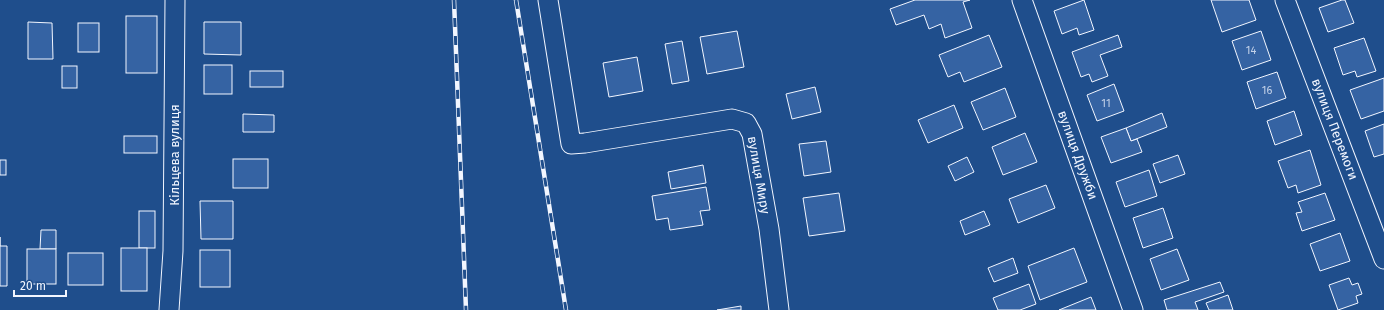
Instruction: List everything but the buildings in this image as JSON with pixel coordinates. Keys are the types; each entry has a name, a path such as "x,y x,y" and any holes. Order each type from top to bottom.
{"street":[{"name":"Кільцева вулиця","path":"169,310 173,251 175,0"},
{"name":"вулиця Миру","path":"548,0 571,144 732,119 746,123 752,134 756,152 769,228 779,310"},
{"name":"вулиця Дружби","path":"1022,0 1133,310"},
{"name":"вулиця Перемоги","path":"1285,0 1384,259"}],"railway":[{"path":"454,0 466,310"},
{"path":"516,0 566,310"}]}
